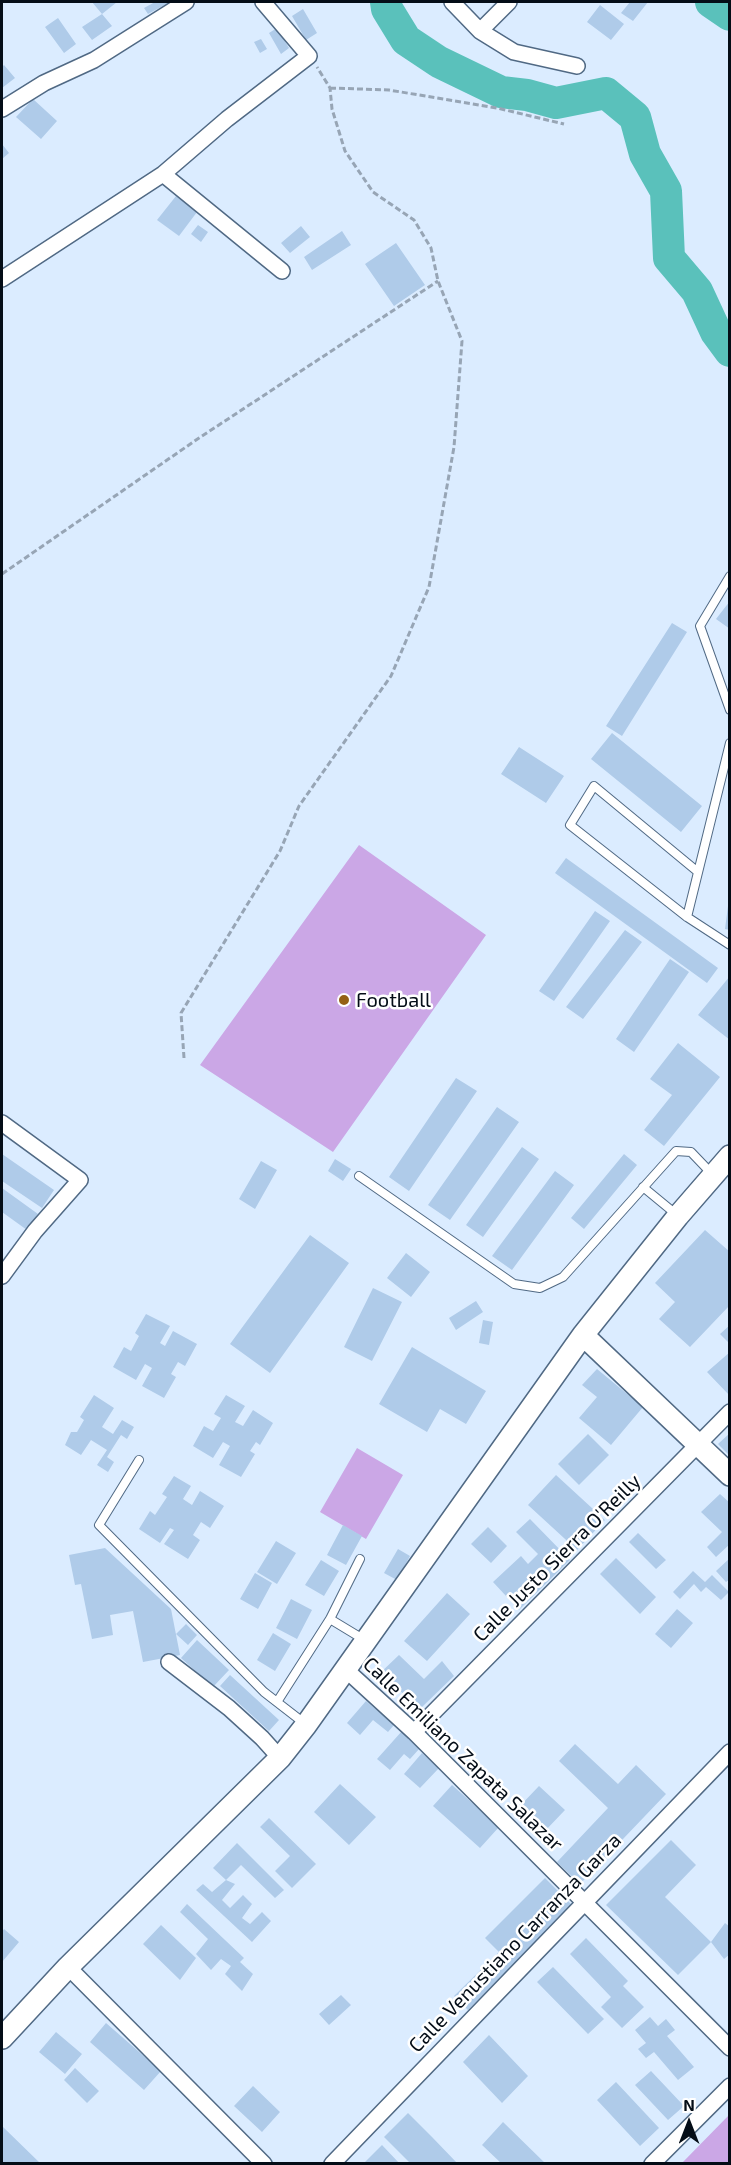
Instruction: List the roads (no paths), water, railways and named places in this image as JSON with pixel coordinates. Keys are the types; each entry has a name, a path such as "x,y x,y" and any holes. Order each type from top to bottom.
{"street":[{"path":"2,108 44,83 94,60 186,2"},
{"path":"2,279 163,174 227,118 309,56 263,2"},
{"path":"452,2 480,31 514,52 577,66"},
{"path":"480,31 509,2"},
{"path":"163,174 282,271"},
{"path":"2,1123 80,1180 34,1231 2,1276"},
{"path":"2,2038 68,1967 280,1758 306,1725 344,1668 583,1335 729,1156"},
{"path":"583,1335 729,1475"},
{"name":"Calle Justo Sierra O'Reilly","path":"414,1732 729,1412"},
{"path":"169,1662 229,1708 280,1758"},
{"name":"Calle Emiliano Zapata Salazar","path":"344,1668 414,1732 729,2048"},
{"name":"Calle Venustiano Carranza Garza","path":"332,2163 729,1752"},
{"path":"68,1967 264,2163"},
{"path":"652,2163 729,2086"}],"lane":[{"path":"729,576 700,626 729,710"},
{"path":"687,916 729,743"},
{"path":"698,872 594,786 570,825 687,916 729,945"},
{"path":"359,1176 514,1284 540,1288 563,1277 676,1151 691,1152 714,1176"},
{"path":"644,1187 678,1216"},
{"path":"139,1460 99,1525 264,1692 306,1725"},
{"path":"278,1702 330,1619 360,1559"},
{"path":"330,1619 365,1640"}],"waterway":[{"path":"386,2 387,9 406,40 439,62 501,92 527,95 556,103 606,93 635,117 645,154 666,191 669,258 697,291 716,332 730,351"},
{"path":"711,2 730,15"}],"place":[{"name":"Football","path":"344,1000"}]}
